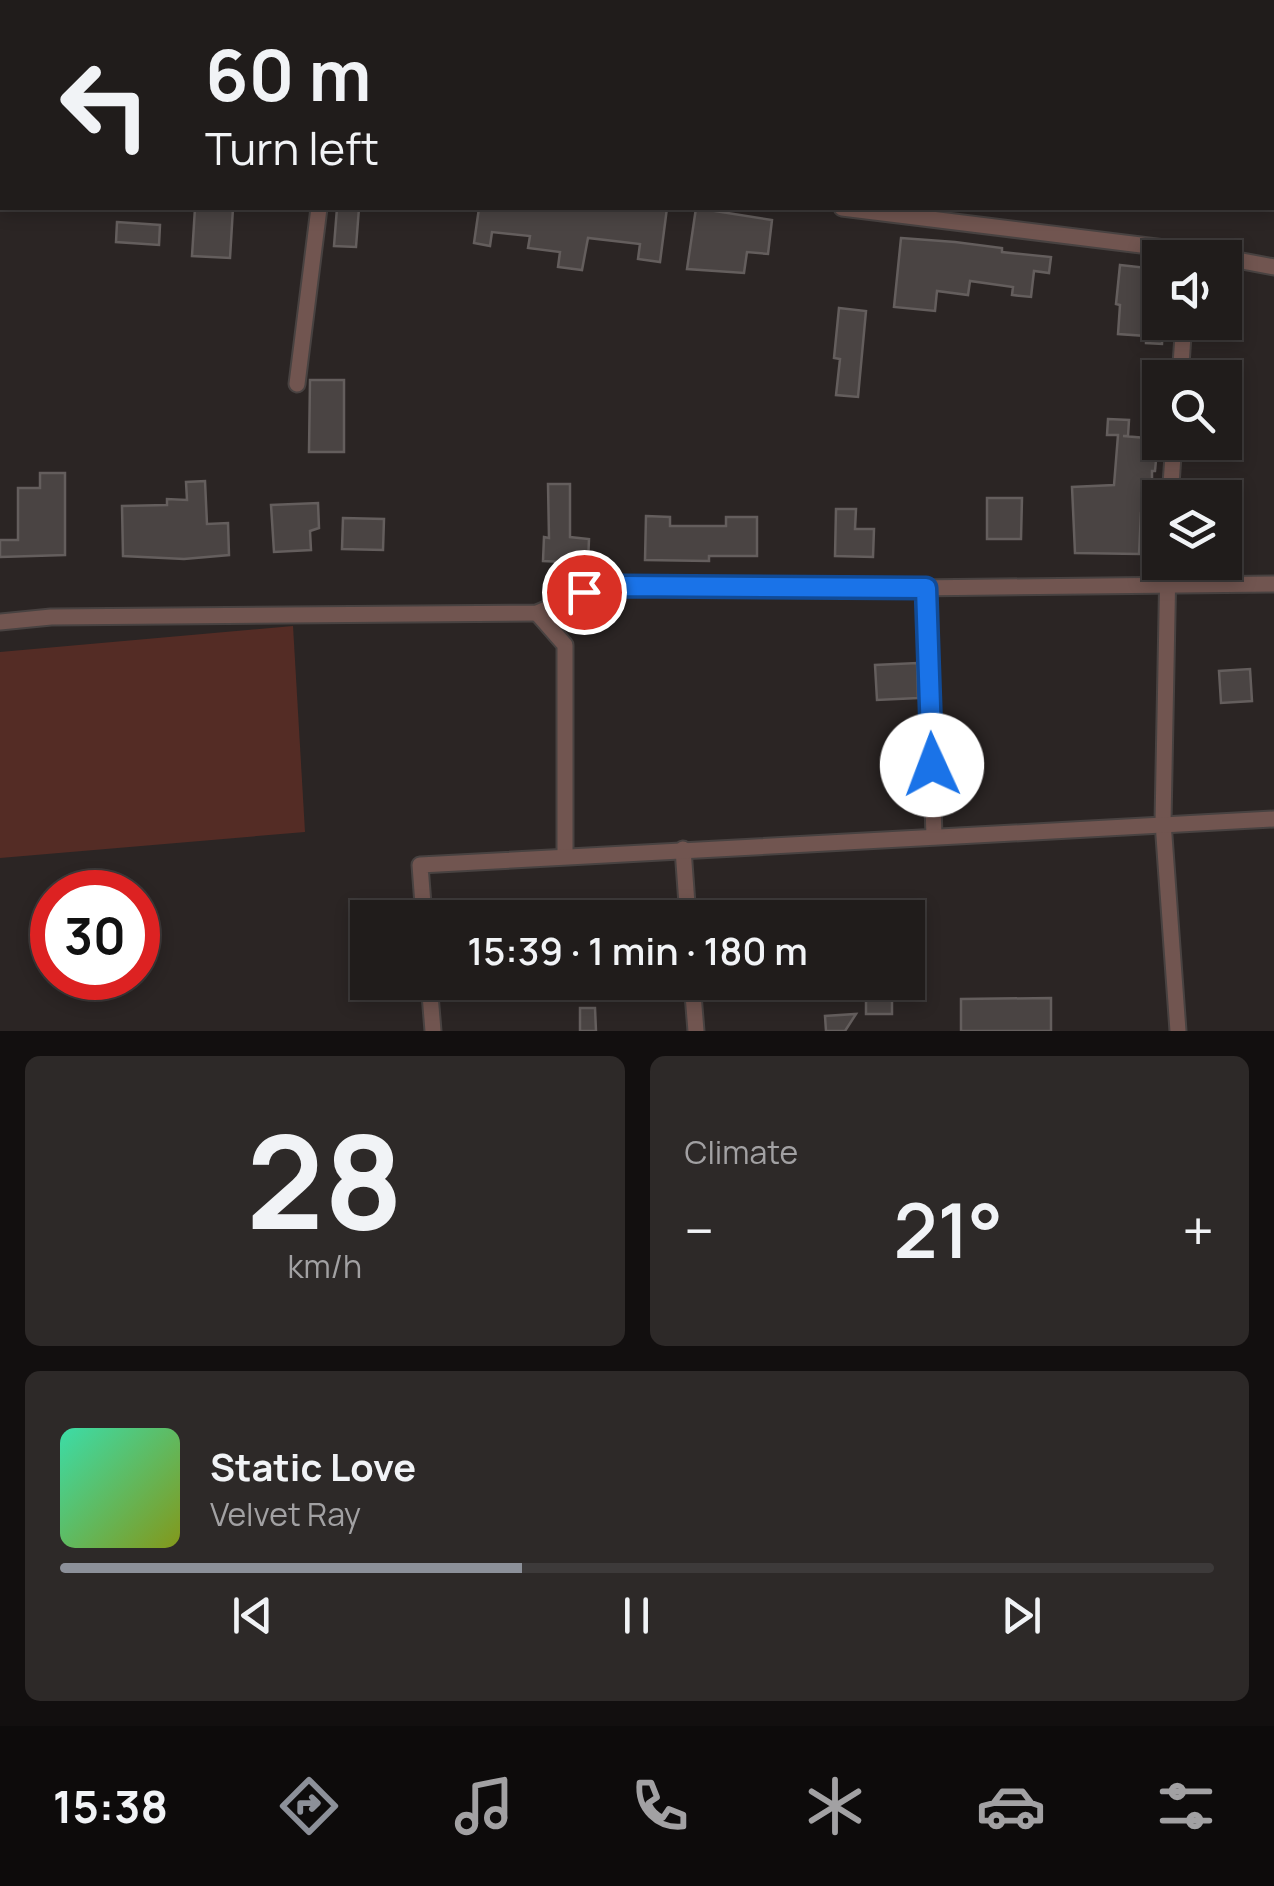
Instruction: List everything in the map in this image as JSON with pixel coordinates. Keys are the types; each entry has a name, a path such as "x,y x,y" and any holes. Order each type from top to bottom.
{"street":[{"path":"297,384 319,210"},
{"path":"857,210 1142,248"},
{"path":"1242,262 1274,267"},
{"path":"1168,580 1163,824 1178,1031"},
{"path":"0,622 51,617 537,613 584,592 622,586 1274,584"},
{"path":"926,588 934,836"},
{"path":"537,613 565,644 566,856"},
{"path":"423,900 420,865 1274,818"},
{"path":"683,849 687,900"},
{"path":"431,1000 433,1031"},
{"path":"693,1000 696,1031"}],"shaded area":[{"path":"293,626 305,832 0,858 0,652"}],"building":[{"path":"195,210 233,210 230,258 192,256"},
{"path":"337,210 359,210 356,247 334,246"},
{"path":"479,210 667,210 660,262 638,259 640,244 588,238 582,270 558,267 560,252 528,248 530,236 492,232 490,246 474,243"},
{"path":"696,210 772,220 768,254 747,252 744,273 687,269"},
{"path":"117,222 160,225 159,245 116,242"},
{"path":"901,238 1051,257 1049,273 1034,271 1031,297 1012,295 1013,287 970,281 968,295 937,291 935,311 894,307"},
{"path":"1120,265 1142,267 1142,336 1118,334 1120,305 1116,304"},
{"path":"839,308 866,311 858,397 836,395 840,359 834,358"},
{"path":"310,380 344,380 344,452 309,452"},
{"path":"1108,419 1129,420 1128,436 1123,436 1142,438 1142,460 1156,460 1152,480 1142,480 1139,554 1075,553 1072,487 1114,485 1118,435 1107,435"},
{"path":"40,473 65,473 65,555 0,557 0,540 18,540 18,488 40,488"},
{"path":"205,481 207,524 228,523 229,555 184,559 123,556 122,506 167,505 167,499 187,500 186,482"},
{"path":"548,484 570,484 570,537 589,539 588,563 543,561 544,537 549,538"},
{"path":"987,498 1022,498 1021,539 987,539"},
{"path":"318,503 319,528 310,531 311,550 274,552 271,505"},
{"path":"836,509 856,509 855,529 874,529 873,557 835,556"},
{"path":"646,516 670,517 670,526 726,526 726,517 757,517 757,556 709,556 709,561 645,560"},
{"path":"343,518 384,519 383,550 342,549"},
{"path":"917,663 918,698 877,700 875,665"},
{"path":"1250,669 1252,701 1221,703 1219,671"},
{"path":"1051,998 1051,1031 961,1031 961,999"},
{"path":"866,1000 892,1000 892,1014 866,1014"},
{"path":"580,1008 595,1008 596,1031 580,1031"},
{"path":"856,1014 845,1031 826,1031 825,1016"}],"route":[{"path":"584,592 622,586 926,588 932,765"}]}
